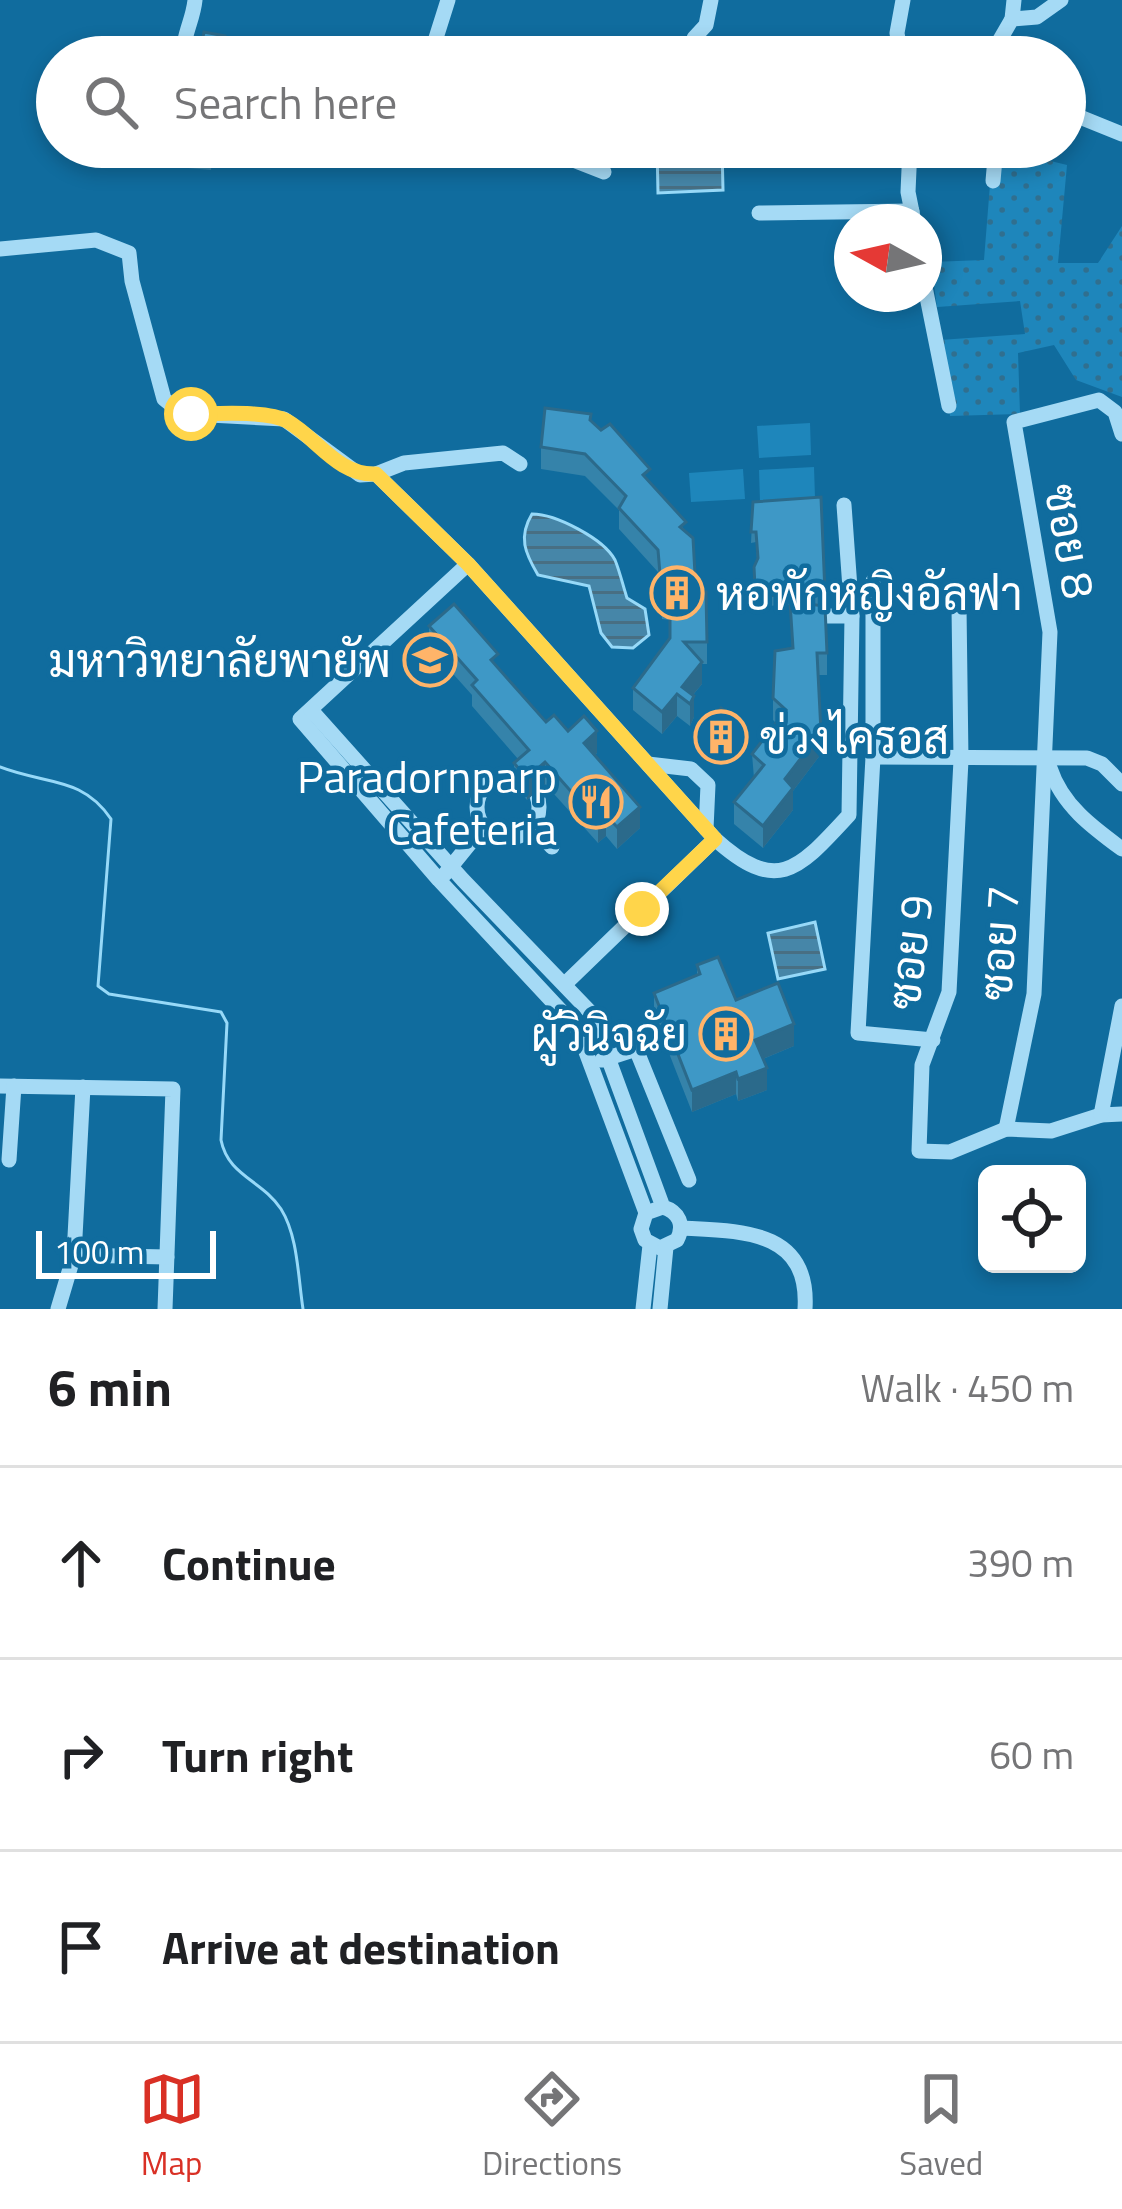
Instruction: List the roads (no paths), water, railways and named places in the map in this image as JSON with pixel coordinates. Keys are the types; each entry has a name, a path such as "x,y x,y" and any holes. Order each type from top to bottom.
{"street":[{"path":"437,36 448,0"},
{"path":"696,36 706,25 711,0"},
{"path":"898,36 903,0"},
{"path":"1002,36 1012,19 1014,0"},
{"path":"1012,19 1037,17 1061,0"},
{"path":"1086,119 1122,134"},
{"path":"594,168 604,172"},
{"path":"911,168 912,204"},
{"path":"993,181 994,168"},
{"path":"759,214 834,215"},
{"path":"0,249 96,240 129,253 164,399 179,411 284,419 360,475 404,463 503,453 520,464"},
{"path":"930,312 949,406"},
{"name":"ซอย 8","path":"1048,760 1050,632 1014,422 1100,400 1115,412 1122,434"},
{"path":"376,474 468,564 710,834 742,864 766,872 794,867 849,815 852,616 844,505"},
{"path":"305,714 468,564"},
{"path":"873,581 873,757 858,1033 933,1040"},
{"name":"ซอย 9","path":"959,608 962,760 949,992 922,1065 919,1151 950,1152 1006,1130"},
{"path":"809,616 852,616"},
{"path":"305,714 592,1014 637,1134 655,1210 641,1229 658,1246 660,1309"},
{"path":"305,714 439,880 577,1028 655,1210"},
{"path":"873,757 1087,758 1102,764 1122,784"},
{"path":"1048,760 1054,782 1075,811 1122,849"},
{"name":"ซอย 7","path":"1006,1130 1034,994 1048,760"},
{"path":"566,983 710,834 707,785 691,769 648,764"},
{"path":"502,776 523,779 537,795 532,826 508,838 484,826 479,796 492,780 502,776"},
{"path":"439,880 484,826"},
{"path":"532,826 552,847"},
{"path":"1101,1115 1122,1006"},
{"path":"591,1065 636,1049 689,1180"},
{"path":"9,1160 7,1086 172,1089 165,1309"},
{"path":"58,1309 74,1255 82,1087"},
{"path":"1006,1130 1051,1131 1101,1115 1122,1114"},
{"path":"637,1134 666,1124"},
{"path":"655,1210 678,1216 681,1228 677,1240 658,1246"},
{"path":"681,1228 752,1232 771,1240 802,1274 805,1309"},
{"path":"643,1309 658,1246"},
{"path":"74,1255 166,1257"}],"waterway":[{"path":"0,767 75,788 111,819 98,986 109,994 221,1012 227,1023 221,1140 231,1162 273,1199 287,1220 303,1309"}],"place":[{"name":"หอพักหญิงอัลฟา","path":"677,593"},
{"name":"มหาวิทยาลัยพายัพ","path":"430,660"},
{"name":"ข่วงไครอส","path":"721,737"},
{"name":"Paradornparp Cafeteria","path":"596,802"},
{"name":"ผัูวินิจฉัย","path":"726,1034"}]}
